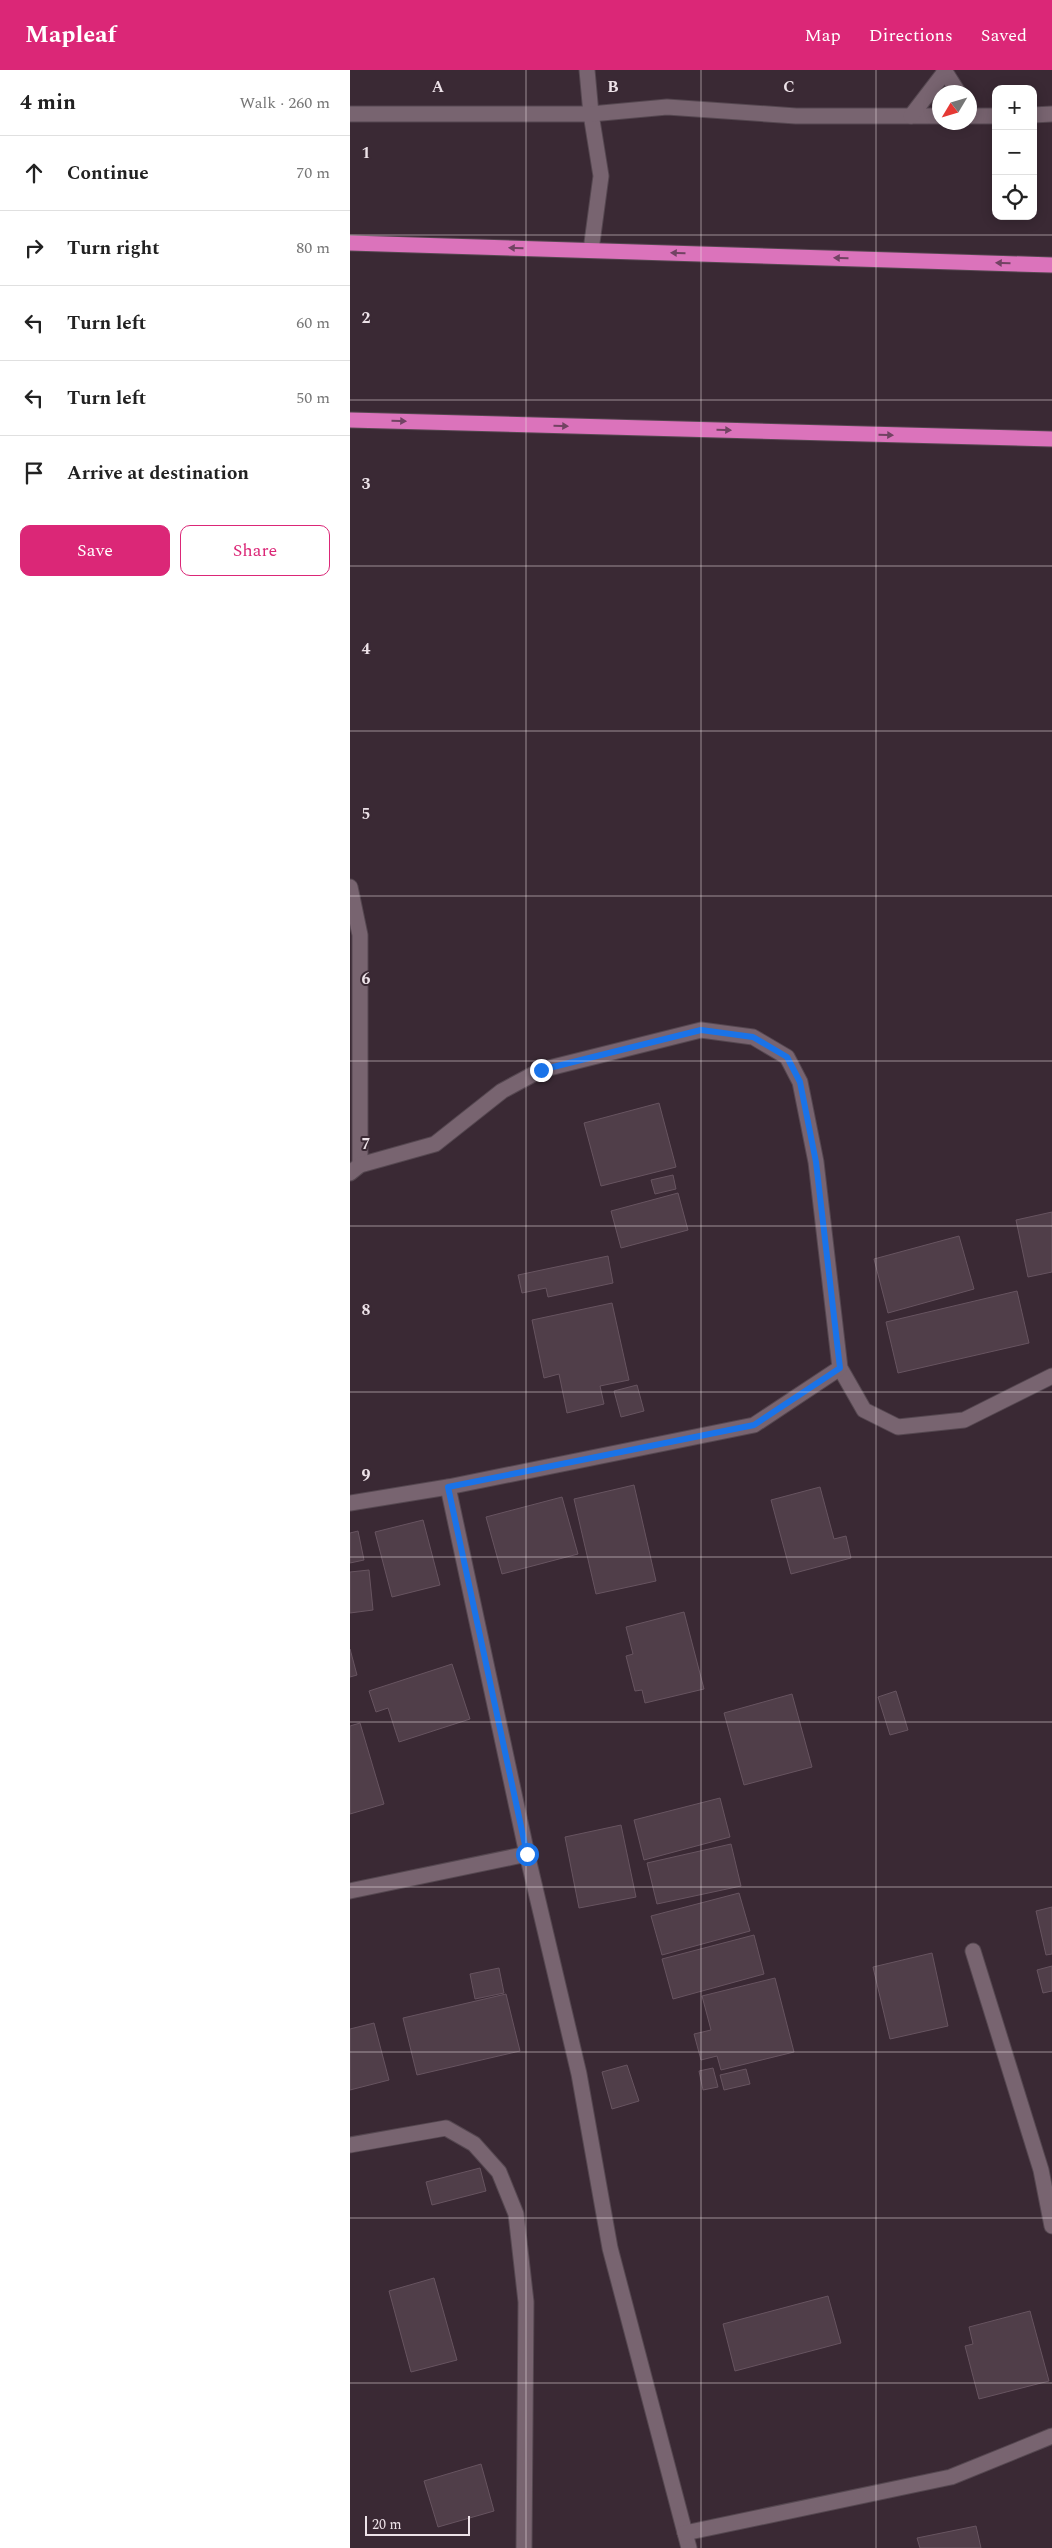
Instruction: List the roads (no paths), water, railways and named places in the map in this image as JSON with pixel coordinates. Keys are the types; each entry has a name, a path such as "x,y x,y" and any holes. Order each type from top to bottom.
{"highway":[{"path":"350,243 1052,265"},
{"path":"350,420 1052,439"}],"street":[{"path":"587,70 591,114 601,176 591,250"},
{"path":"911,116 944,72 953,85"},
{"path":"350,114 591,114 667,107 796,116 932,116"},
{"path":"977,114 992,116"},
{"path":"1037,115 1052,114"},
{"path":"350,887 360,934 355,1169 436,1144 502,1091 541,1070 701,1030 753,1037 787,1057 800,1082 816,1162 840,1368 864,1410 898,1427 964,1420 1052,1376"},
{"path":"350,1504 448,1487 754,1425 840,1368"},
{"path":"448,1487 527,1854 579,2074 610,2248 689,2548"},
{"path":"350,1892 527,1854"},
{"path":"973,1951 1041,2170 1052,2226"},
{"path":"350,2145 446,2128 474,2144 499,2172 516,2214 526,2302 524,2548"},
{"path":"685,2533 951,2477 1050,2434"}]}
